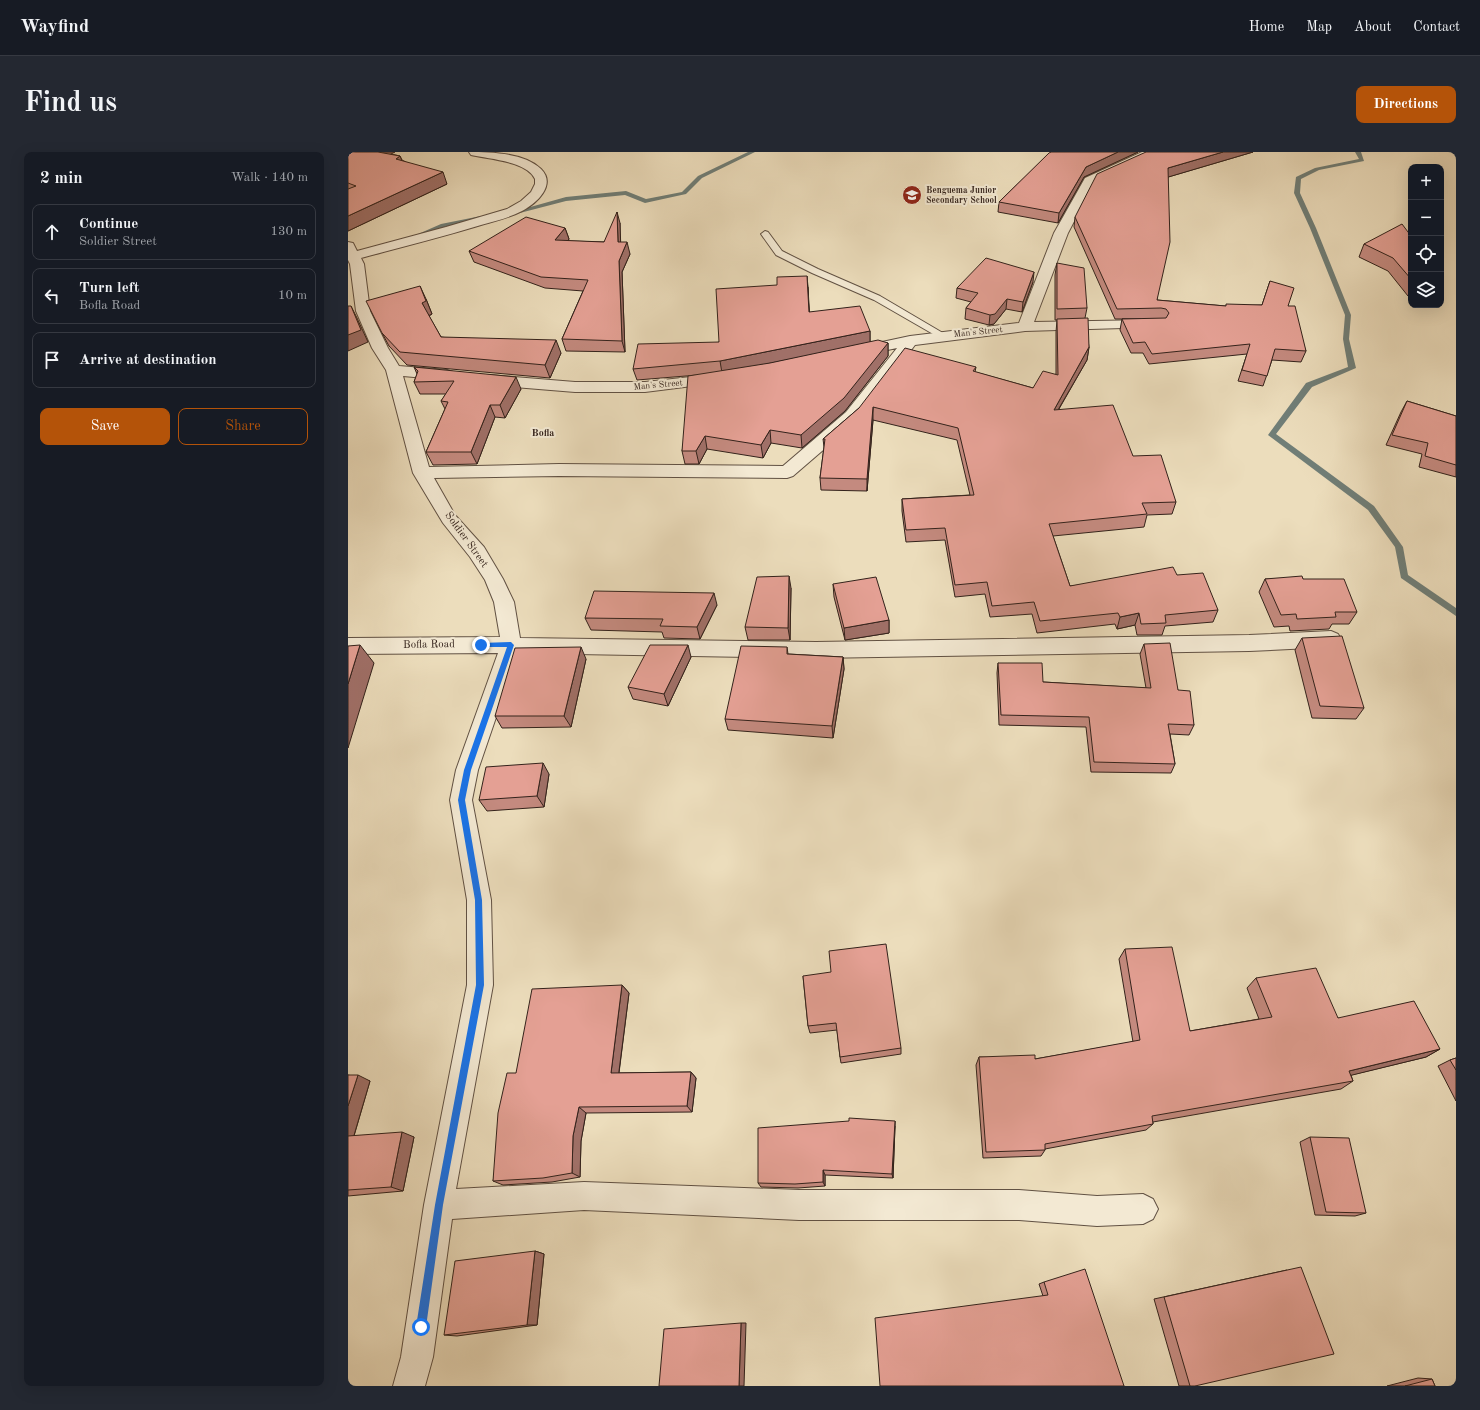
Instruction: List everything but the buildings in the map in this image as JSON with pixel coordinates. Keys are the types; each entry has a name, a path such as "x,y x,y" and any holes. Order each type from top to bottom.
{"street":[{"path":"1025,327 1061,233 1089,181 1152,152"},
{"path":"351,251 478,221 518,208 534,198 542,186 541,177 533,168 485,153"},
{"name":"Soldier Street","path":"351,251 357,264 363,311 380,348 394,370 422,473 449,519 477,552 494,578 504,602 511,645 467,770 462,800 479,900 480,985 439,1205 416,1357 409,1386"},
{"name":"Man's Street","path":"848,353 943,336 1025,327 1158,324"},
{"path":"422,473 559,470 787,472 852,416 910,341"},
{"name":"Man's Street","path":"394,370 575,387 637,387 729,377"},
{"name":"Bofla Road","path":"348,646 511,645 816,650 1241,643 1342,638"},
{"path":"439,1205 584,1196 799,1205 1019,1205 1097,1211 1143,1210"}],"lane":[{"path":"765,234 779,253 815,271 877,298 943,336"}],"waterway":[{"path":"512,213 566,199 626,193 645,201 684,193 700,177 752,152"},
{"path":"1358,152 1362,160 1317,169 1298,178 1297,193 1313,228 1348,315 1346,339 1352,368 1309,385 1272,435 1371,508 1399,547 1404,576 1456,613"},
{"path":"412,238 443,225 481,218"}],"place":[{"name":"Benguema Junior Secondary School","path":"912,195"}],"district":[{"name":"Bofla","path":"543,433"}],"route":[{"path":"421,1327 439,1205 480,985 479,900 462,800 467,770 511,645 481,645"}]}
